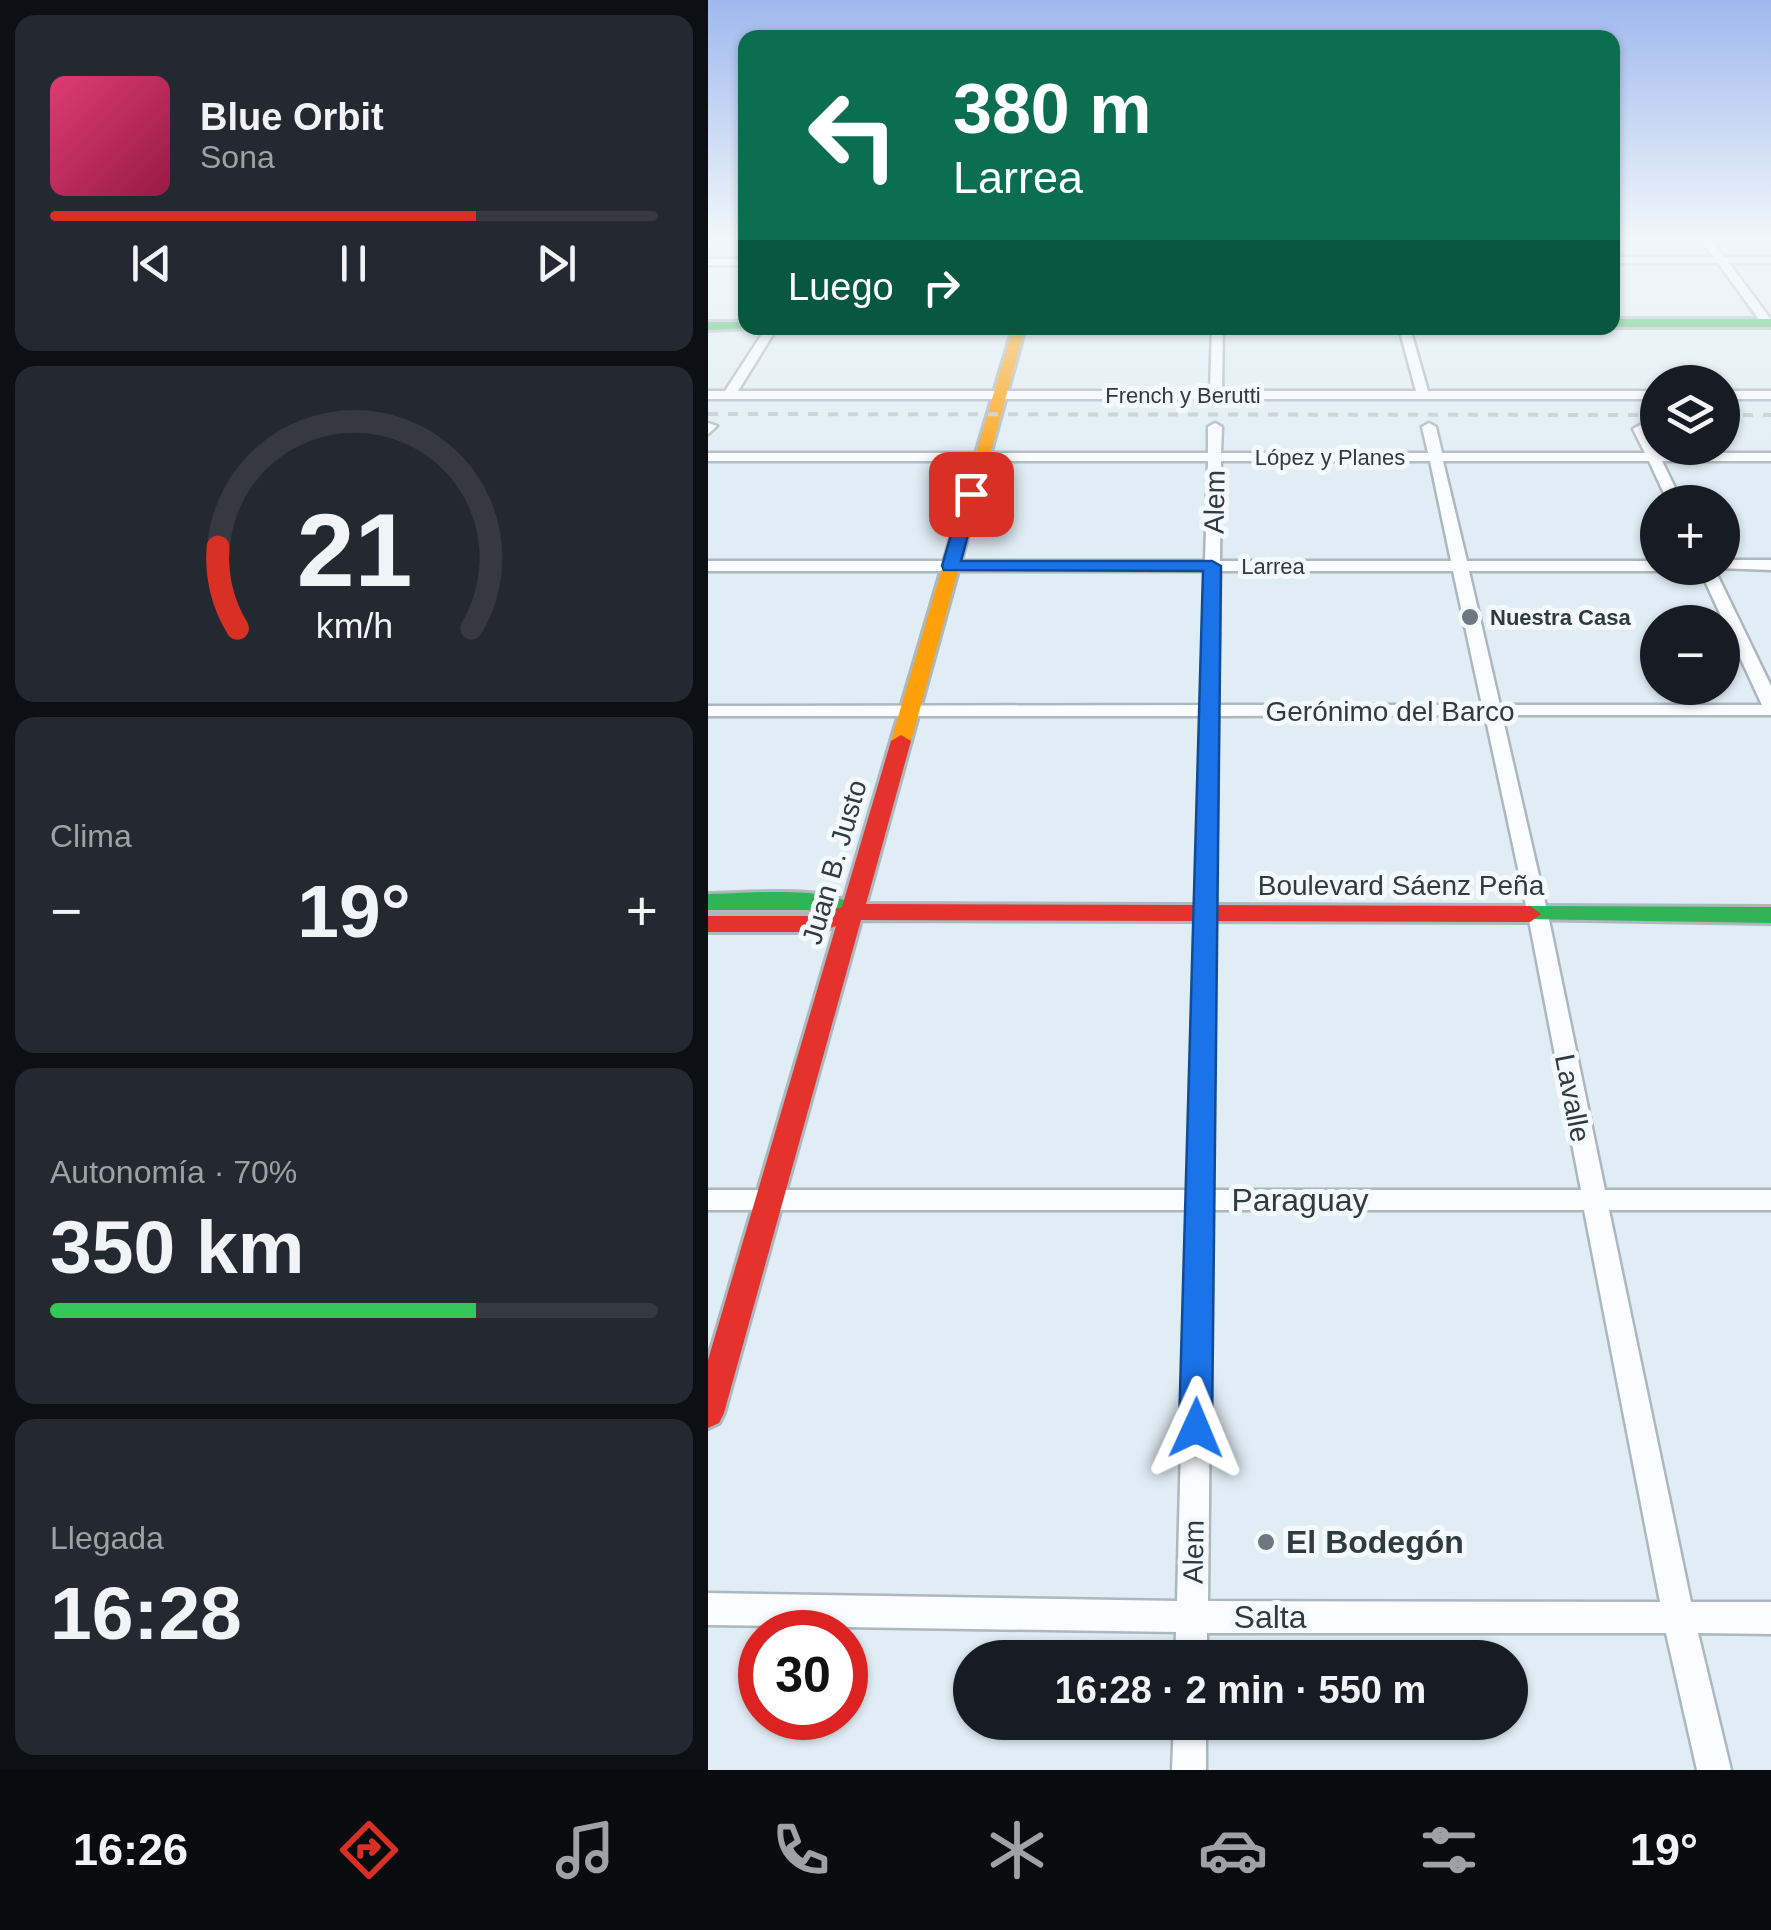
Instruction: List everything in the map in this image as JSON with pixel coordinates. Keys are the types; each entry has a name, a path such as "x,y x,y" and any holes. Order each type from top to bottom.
{"street":[{"path":"1620,323 1769,323"},
{"path":"708,326 738,326"},
{"path":"730,395 767,335"},
{"name":"Juan B. Justo","path":"708,1414 1017,335"},
{"path":"1216,395 1217,335"},
{"path":"1407,335 1423,395"},
{"name":"French y Berutti","path":"708,395 1640,395"},
{"path":"1740,395 1772,395"},
{"name":"Lavalle","path":"1430,426 1538,915 1678,1616 1714,1770"},
{"name":"Alem","path":"1191,1640 1215,427"},
{"name":"López y Planes","path":"1740,456 1772,456"},
{"name":"López y Planes","path":"708,458 1640,457"},
{"name":"Larrea","path":"708,566 1640,566"},
{"path":"1740,566 1772,566"},
{"path":"1714,585 1772,709"},
{"name":"Gerónimo del Barco","path":"708,711 1772,709"},
{"name":"Boulevard Sáenz Peña","path":"708,902 826,902 851,912 1772,914"},
{"name":"Boulevard Sáenz Peña","path":"708,924 820,924 851,912"},
{"name":"Paraguay","path":"708,1200 1772,1200"},
{"name":"Salta","path":"708,1609 1192,1617 1772,1618"},
{"path":"1189,1770 1190,1740"}],"railway":[{"path":"708,414 1640,415"},
{"path":"1740,415 1772,415"}],"traffic: fast":[{"path":"1620,323 1772,323"},
{"path":"708,326 738,326"},
{"path":"708,902 826,902 851,912"},
{"path":"1530,914 1772,915"}],"traffic: slow":[{"path":"901,741 1017,335"}],"traffic: jam":[{"path":"708,1413 901,741"},
{"path":"708,924 820,924 851,912 1530,914"}],"place":[{"name":"Nuestra Casa","path":"1470,617"},
{"name":"El Bodegón","path":"1266,1542"}],"route":[{"path":"971,494 950,566 1212,566 1196,1428"}]}
